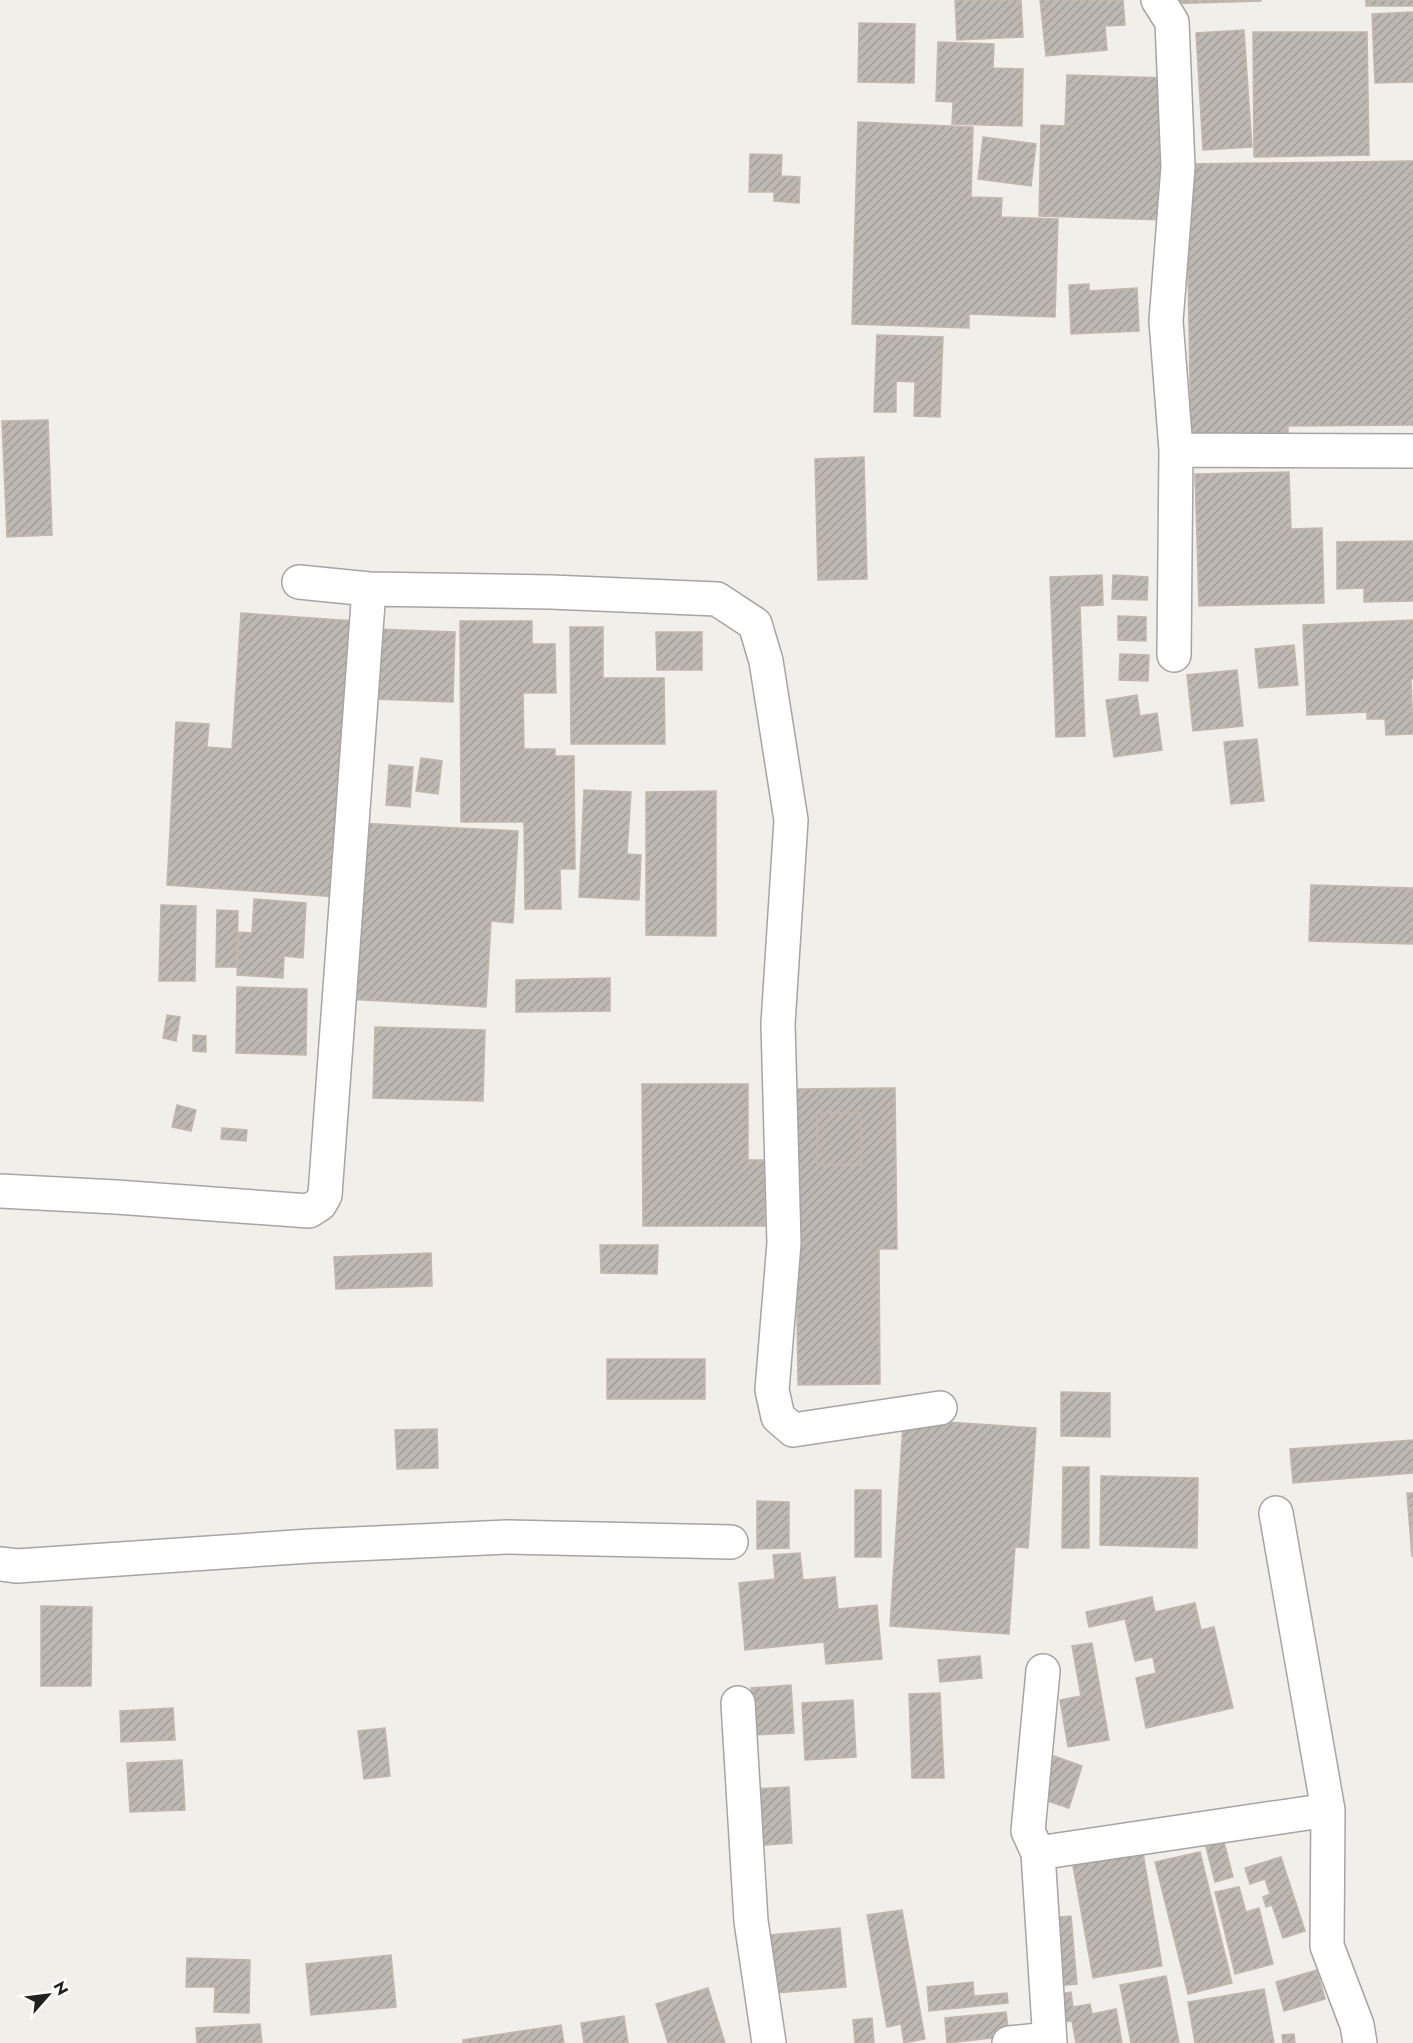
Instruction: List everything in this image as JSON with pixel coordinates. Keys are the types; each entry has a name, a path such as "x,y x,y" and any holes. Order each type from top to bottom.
{"street":[{"path":"1158,0 1172,22 1178,167 1166,321 1176,450 1174,655"},
{"path":"1176,450 1413,451"},
{"path":"299,582 369,589 551,592 717,599 755,624 766,661 792,820 778,1023 784,1243 772,1390 778,1417 793,1430 940,1408"},
{"path":"0,1191 309,1211 326,1195 369,589"},
{"path":"1276,1513 1328,1810 1327,1946 1357,2025 1360,2043"},
{"path":"0,1564 17,1566 310,1546 507,1537 731,1542"},
{"path":"1009,2043 1050,2041 1038,1853 1028,1831 1043,1671"},
{"path":"738,1703 751,1921 769,2043"},
{"path":"1038,1853 1328,1810"}],"building":[{"path":"955,0 1021,0 1023,37 957,40"},
{"path":"1040,0 1123,0 1125,25 1105,26 1107,50 1046,56"},
{"path":"1163,0 1261,0 1261,1 1163,4"},
{"path":"1366,0 1413,0 1413,6 1366,6"},
{"path":"1413,12 1413,82 1375,83 1372,14"},
{"path":"859,23 915,24 914,83 858,82"},
{"path":"1244,30 1252,147 1203,150 1196,33"},
{"path":"1253,32 1367,32 1369,155 1254,157"},
{"path":"938,42 994,44 993,68 1023,69 1022,126 952,124 953,102 936,101"},
{"path":"1067,75 1167,78 1165,220 1039,216 1041,125 1065,126"},
{"path":"858,122 973,127 971,197 1002,198 1001,217 1058,219 1055,317 969,314 969,328 852,324"},
{"path":"983,137 1036,144 1031,186 978,179"},
{"path":"750,154 782,155 781,176 800,177 799,203 774,201 774,192 749,192"},
{"path":"1413,161 1413,425 1288,426 1288,437 1191,439 1186,164"},
{"path":"1089,284 1089,291 1137,288 1139,331 1071,334 1069,285"},
{"path":"877,335 943,337 940,417 914,416 915,382 896,381 896,412 874,412"},
{"path":"48,420 52,535 7,537 2,421"},
{"path":"864,457 867,579 818,580 815,459"},
{"path":"1289,472 1291,529 1322,528 1324,603 1199,606 1195,474"},
{"path":"1413,541 1413,601 1364,602 1364,588 1337,589 1337,542"},
{"path":"1102,575 1103,605 1080,606 1085,736 1056,737 1050,577"},
{"path":"1113,575 1148,577 1147,600 1112,599"},
{"path":"241,613 355,621 338,897 167,885 176,722 209,724 207,747 232,749"},
{"path":"1118,616 1146,617 1146,641 1118,640"},
{"path":"1413,620 1413,679 1411,679 1413,734 1386,735 1385,719 1367,719 1367,712 1307,715 1303,625"},
{"path":"460,621 532,621 532,644 555,644 556,693 523,693 524,749 555,749 555,756 574,756 575,869 560,869 561,909 525,909 524,822 461,822"},
{"path":"570,627 603,627 603,678 664,678 665,744 571,744"},
{"path":"376,629 455,632 453,702 373,699"},
{"path":"656,632 702,632 702,670 657,670"},
{"path":"1294,645 1298,685 1259,688 1255,649"},
{"path":"1120,654 1149,655 1148,681 1119,680"},
{"path":"1237,670 1243,726 1193,731 1187,675"},
{"path":"1137,695 1140,716 1157,713 1162,750 1114,757 1106,700"},
{"path":"1257,739 1264,801 1231,804 1224,742"},
{"path":"421,758 442,761 438,794 416,791"},
{"path":"389,765 413,767 410,807 386,805"},
{"path":"584,790 631,792 627,854 641,855 639,900 579,897"},
{"path":"716,791 716,936 646,935 646,792"},
{"path":"356,823 518,831 513,923 491,921 486,1007 347,999"},
{"path":"1311,885 1413,888 1413,944 1309,941"},
{"path":"254,899 306,903 303,958 284,956 283,978 237,975 239,932 252,933"},
{"path":"161,905 196,906 195,981 159,981"},
{"path":"217,910 238,911 237,967 216,967"},
{"path":"610,978 610,1011 516,1012 516,980"},
{"path":"237,987 307,989 306,1055 236,1053"},
{"path":"167,1015 180,1017 176,1041 163,1038"},
{"path":"375,1027 485,1030 483,1101 373,1098"},
{"path":"193,1035 206,1036 206,1052 193,1051"},
{"path":"642,1084 748,1084 748,1160 764,1160 765,1226 643,1226"},
{"path":"895,1088 897,1249 879,1249 880,1384 798,1385 794,1089","holes":["817,1113 861,1113 861,1165 817,1165"]},
{"path":"177,1105 196,1110 191,1131 172,1127"},
{"path":"817,1113 861,1113 861,1165 817,1165"},
{"path":"222,1128 247,1130 246,1141 221,1139"},
{"path":"600,1245 658,1245 657,1274 601,1273"},
{"path":"431,1253 432,1286 336,1289 334,1257"},
{"path":"607,1359 705,1359 705,1399 607,1399"},
{"path":"1061,1392 1110,1393 1110,1437 1061,1436"},
{"path":"917,1420 1036,1428 1028,1548 1015,1547 1009,1634 890,1626 903,1424"},
{"path":"437,1429 438,1468 397,1469 395,1430"},
{"path":"1413,1440 1413,1473 1293,1483 1290,1449"},
{"path":"1063,1467 1089,1467 1089,1548 1062,1548"},
{"path":"1101,1476 1198,1478 1197,1548 1100,1545"},
{"path":"855,1490 881,1490 881,1557 855,1557"},
{"path":"1407,1493 1413,1493 1412,1557"},
{"path":"757,1501 789,1502 789,1548 757,1549"},
{"path":"800,1553 803,1580 835,1577 838,1609 877,1605 882,1659 826,1664 824,1642 745,1650 739,1583 775,1579 773,1555"},
{"path":"1152,1597 1155,1612 1195,1603 1201,1630 1214,1627 1233,1708 1146,1728 1136,1678 1156,1673 1153,1657 1135,1661 1125,1619 1089,1627 1086,1612"},
{"path":"41,1606 92,1607 91,1686 41,1686"},
{"path":"1092,1643 1109,1740 1068,1747 1060,1700 1081,1696 1072,1646"},
{"path":"980,1656 982,1678 940,1682 938,1660"},
{"path":"791,1685 794,1733 753,1735 751,1688"},
{"path":"940,1693 944,1778 912,1778 909,1694"},
{"path":"853,1700 856,1757 805,1760 802,1703"},
{"path":"173,1708 175,1740 121,1742 120,1711"},
{"path":"385,1728 390,1776 364,1779 358,1731"},
{"path":"1054,1756 1082,1766 1069,1808 1041,1799"},
{"path":"182,1760 185,1810 130,1812 127,1763"},
{"path":"789,1787 792,1843 754,1846 750,1789"},
{"path":"1224,1842 1233,1877 1215,1882 1206,1847"},
{"path":"1200,1852 1232,1983 1188,1994 1155,1862"},
{"path":"1143,1853 1162,1966 1093,1978 1073,1866"},
{"path":"1281,1857 1305,1931 1283,1938 1272,1905 1266,1907 1263,1897 1270,1894 1265,1879 1250,1884 1245,1868"},
{"path":"1239,1887 1246,1912 1259,1908 1273,1964 1235,1974 1215,1892"},
{"path":"902,1910 925,2039 904,2043 901,2024 887,2027 867,1915"},
{"path":"1071,1916 1077,1984 1057,1986 1051,1918"},
{"path":"840,1928 846,1987 776,1993 770,1935"},
{"path":"391,1955 396,2007 311,2015 306,1964"},
{"path":"187,1958 250,1960 249,2013 214,2012 215,1987 186,1987"},
{"path":"1317,1970 1325,1999 1284,2011 1276,1982"},
{"path":"1166,1976 1179,2043 1131,2043 1120,1985"},
{"path":"973,1982 974,1996 1007,1993 1008,2003 929,2011 927,1987"},
{"path":"708,1988 725,2043 668,2043 656,2004"},
{"path":"1264,1989 1274,2043 1195,2043 1188,2002"},
{"path":"1071,1992 1073,2007 1090,2004 1092,2014 1116,2009 1122,2043 1076,2043 1072,2021 1064,2022 1059,1994"},
{"path":"1006,2012 1009,2036 947,2043 945,2018"},
{"path":"624,2016 628,2043 584,2043 581,2023"},
{"path":"872,2018 874,2043 855,2043 853,2020"},
{"path":"260,2024 262,2043 197,2043 196,2028"},
{"path":"561,2025 564,2043 463,2043 463,2040"},
{"path":"1294,2034 1295,2043 1283,2043 1282,2035"}]}
